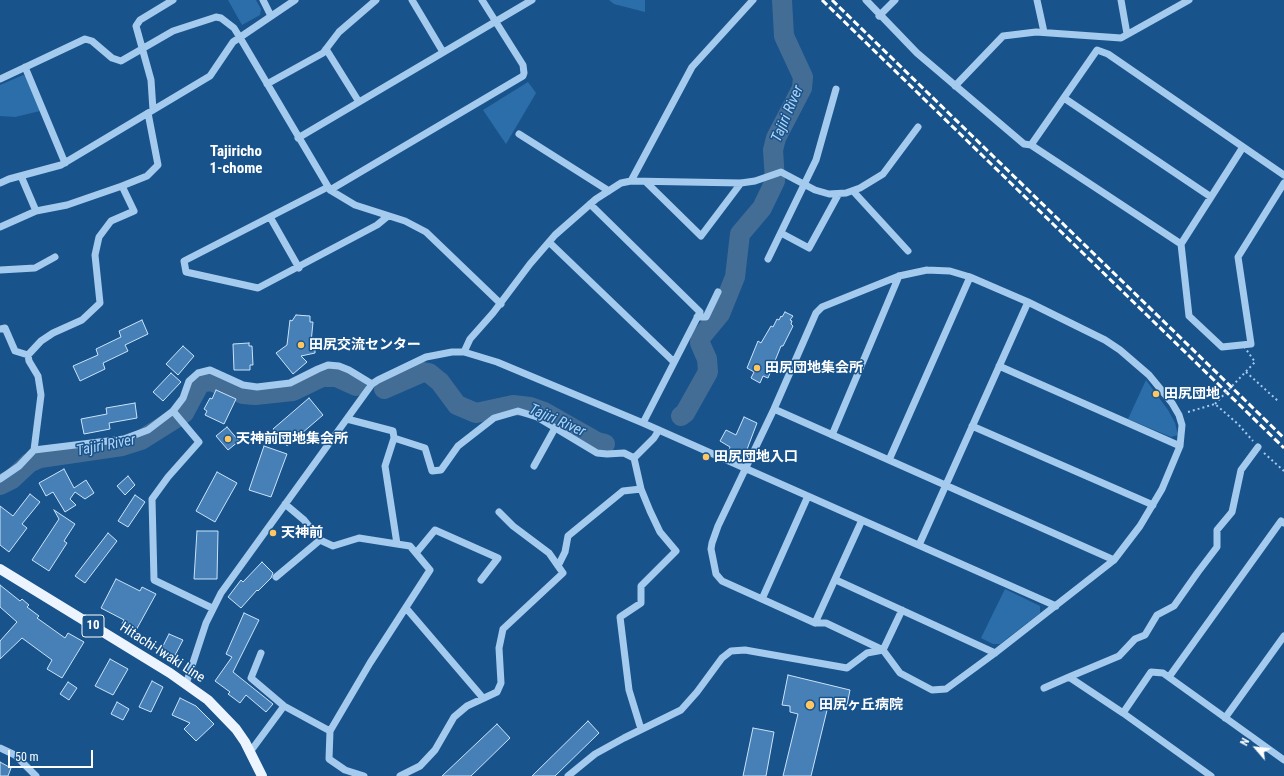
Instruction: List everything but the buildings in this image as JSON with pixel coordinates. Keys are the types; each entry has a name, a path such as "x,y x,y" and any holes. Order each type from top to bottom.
{"main road":[{"name":"Hitachi-Iwaki Line","path":"0,569 186,684 208,700 236,729 262,776"}],"street":[{"path":"0,226 36,211 67,204 122,186 146,176 158,165 151,112 151,80 136,30 137,23 173,0"},
{"path":"263,0 270,16"},
{"path":"0,183 65,162 210,76 233,42 239,36 295,0"},
{"path":"267,84 323,53 339,32 376,0"},
{"path":"412,0 443,52"},
{"path":"388,216 377,225 299,268 256,288 186,272 184,261 329,188 520,80 524,73 523,65 482,0"},
{"path":"298,138 532,0"},
{"path":"631,181 692,67 753,0"},
{"path":"866,0 879,16 955,86 1024,144 1032,145 1181,244"},
{"path":"879,16 895,0"},
{"path":"1037,0 1044,32"},
{"path":"1121,0 1127,34"},
{"path":"955,86 1003,36 1044,32 1121,38 1189,0"},
{"path":"0,80 85,39 92,41 116,61 121,62 173,31 216,17 224,20 234,28 329,188 344,200 355,205 405,221 426,232 501,304"},
{"path":"326,49 359,102"},
{"path":"1032,145 1097,50 1108,54 1284,175"},
{"path":"25,67 65,162"},
{"path":"768,259 816,160 836,89"},
{"path":"1064,98 1211,197"},
{"path":"464,352 470,339 501,304 530,264 549,242 565,225 590,204 621,182 742,184 781,172 829,194 838,195 853,191 883,174 918,128"},
{"path":"519,134 609,190"},
{"path":"1243,147 1181,244 1189,316 1222,347 1251,344 1238,257 1284,183"},
{"path":"21,176 36,211"},
{"path":"646,182 701,236 742,184"},
{"path":"28,355 41,341 53,333 82,320 100,303 95,255 99,237 111,221 134,211 122,186"},
{"path":"853,191 908,251"},
{"path":"781,233 809,248 838,195"},
{"path":"590,204 700,312 696,317 643,423"},
{"path":"270,217 299,268"},
{"path":"549,242 674,362"},
{"path":"0,270 35,268 55,257"},
{"path":"915,271 950,271 970,277 1028,302 1091,332 1120,350 1150,375 1179,414 1182,425 1180,446 1154,505 1127,546 1114,560 1056,606 946,689 932,690 900,673 883,650 826,623 814,623 722,581 716,574 711,549 718,526 774,409 814,316 818,311 900,276 915,271"},
{"path":"832,435 900,276"},
{"path":"889,460 970,277"},
{"path":"696,317 706,317 718,292"},
{"path":"919,544 1028,302"},
{"path":"0,329 5,328 15,352 28,355"},
{"path":"186,684 212,608 221,593 372,384 426,357 452,352 464,352 497,362 643,423 1056,606"},
{"path":"0,479 19,466 34,450 41,395 38,376 29,361 28,355"},
{"path":"34,450 124,439 148,430 177,416 189,381 198,373 210,370 243,385 257,387 290,383 318,368 328,365 339,366 349,370 372,384"},
{"path":"999,366 1180,446"},
{"path":"774,409 1114,560"},
{"path":"394,438 425,448 432,471 441,470 458,446 494,418 518,411 537,417 597,453 624,453 634,458"},
{"path":"177,416 199,442 168,477 152,499 154,580 212,608"},
{"path":"347,419 393,431 394,438 385,466 397,544"},
{"path":"972,426 1154,505"},
{"path":"534,466 555,428"},
{"path":"634,458 654,438 659,430"},
{"path":"1044,688 1118,656 1135,639 1145,635 1157,615 1174,606 1217,547 1217,530 1232,512 1241,470 1258,447"},
{"path":"634,458 641,489 660,532 676,550 641,586 641,603 620,617 629,690 641,729"},
{"path":"558,566 565,552 568,536 623,491 641,489"},
{"path":"762,599 808,496"},
{"path":"285,504 304,520 320,540 333,546 359,538 410,546 430,570 330,731 329,759 345,770 365,776"},
{"path":"400,776 420,766 435,750 454,717 467,706 497,692 501,683 499,648 503,629 562,573 549,553 513,526 499,512"},
{"path":"814,623 836,580 862,520"},
{"path":"1169,677 1281,521 1284,523"},
{"path":"416,553 435,530 498,558 481,580"},
{"path":"276,577 320,540"},
{"path":"836,580 995,653"},
{"path":"406,608 483,698"},
{"path":"883,650 902,610"},
{"path":"1225,718 1284,636"},
{"path":"568,776 595,754 641,729 681,710 697,692 722,658 731,651 745,650 844,668 851,666 867,653 883,650"},
{"path":"261,653 251,678 284,706 330,731"},
{"path":"1122,713 1151,672 1163,673 1284,760"},
{"path":"1069,677 1211,776"},
{"path":"250,752 284,706"},
{"path":"0,748 14,755 36,776"}],"path":[{"path":"1179,414 1215,404 1246,372 1255,362 1243,345"},
{"path":"1246,372 1278,401"},
{"path":"1215,404 1238,424"}],"shaded area":[{"path":"228,0 256,0 261,9 260,15 242,25"},
{"path":"609,0 645,0 645,12 614,4"},
{"path":"778,0 786,1 788,26 781,26"},
{"path":"23,75 28,77 40,111 15,117 0,116 0,85"},
{"path":"528,82 536,93 506,144 483,110"},
{"path":"1146,380 1168,410 1175,423 1178,435 1171,437 1128,419"},
{"path":"1005,589 1040,606 1040,613 1000,644 993,644 981,638"}],"waterway":[{"name":"Tajiri River","path":"681,416 685,413 708,372 707,359 700,343 701,337 720,314 735,277 740,234 762,208 775,181 773,150 776,138 802,88 803,77 784,36 782,0"},
{"name":"Tajiri River","path":"384,389 423,372 429,373 440,382 457,405 476,413 513,405 530,407 544,412 597,442 605,444"},
{"name":"Tajiri River","path":"0,485 12,479 29,463 40,458 122,446 141,440 184,413 200,383 211,381 243,394 255,395 293,391 322,377 336,377 356,386"}],"railway":[{"path":"822,0 1284,448"},
{"path":"832,0 1284,438"}],"place":[{"name":"田尻交流センター","path":"301,345"},
{"name":"田尻団地集会所","path":"757,368"},
{"name":"田尻団地","path":"1156,394"},
{"name":"天神前団地集会所","path":"228,439"},
{"name":"田尻団地入口","path":"706,457"},
{"name":"天神前","path":"273,533"},
{"name":"田尻ヶ丘病院","path":"810,705"}],"district":[{"name":"Tajiricho 1-chome","path":"236,160"}]}
